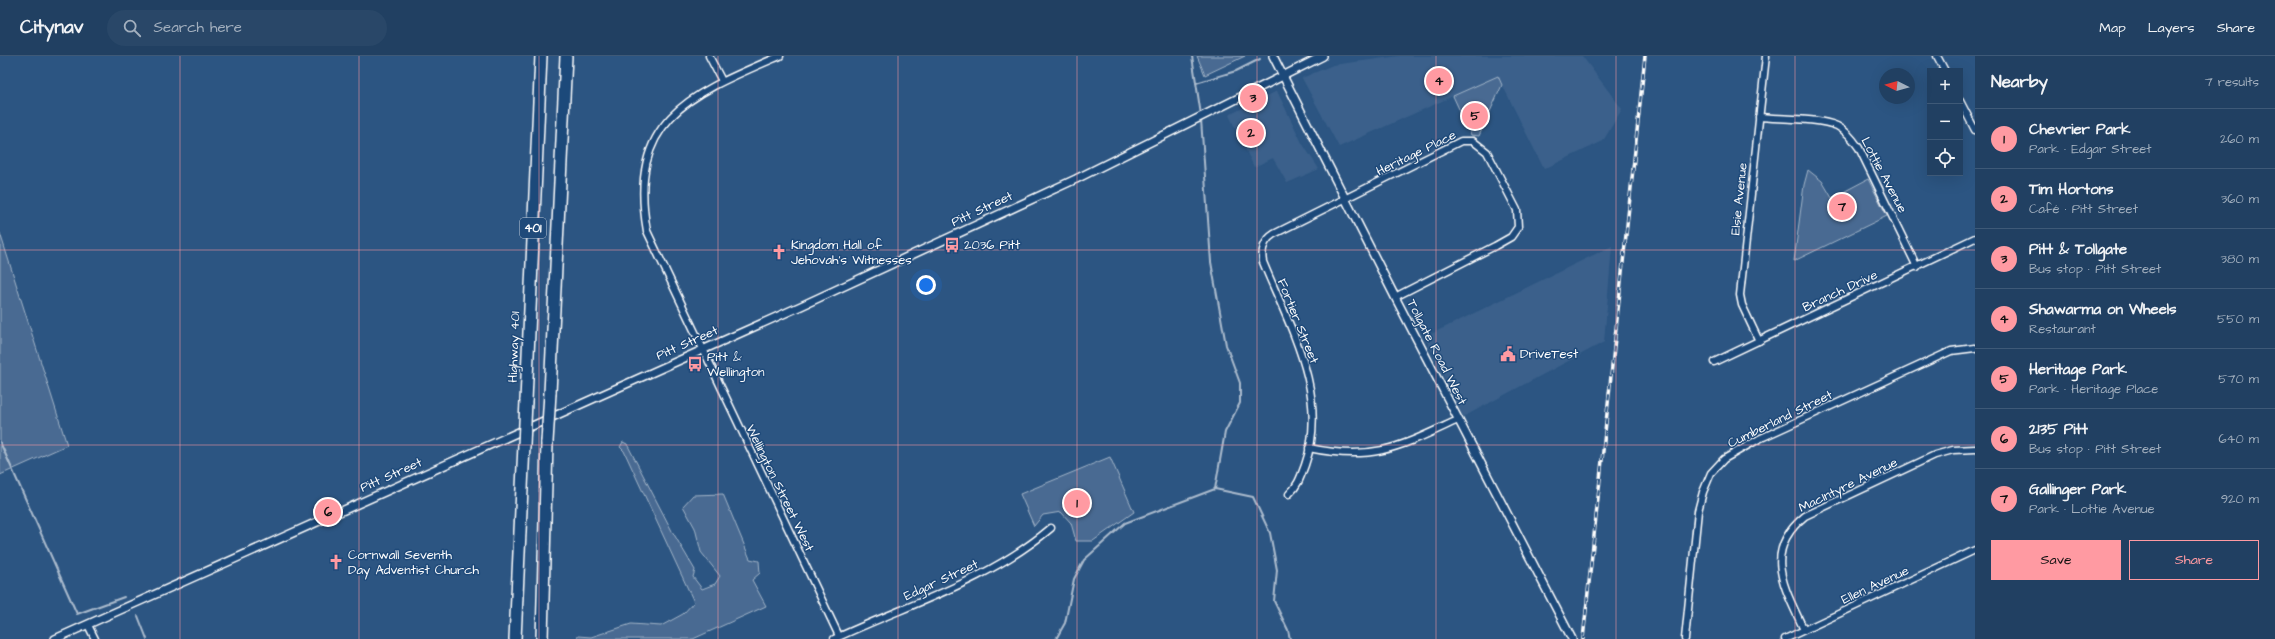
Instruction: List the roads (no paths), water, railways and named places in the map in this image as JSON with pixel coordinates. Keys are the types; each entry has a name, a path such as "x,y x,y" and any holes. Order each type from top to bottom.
{"highway":[{"name":"Highway 401","path":"515,639 541,56"},
{"name":"401","path":"542,639 550,393 566,56"}],"street":[{"path":"709,56 722,81"},
{"name":"Wellington Street West","path":"780,56 722,81 681,106 667,120 648,155 643,174 642,203 647,231 836,638"},
{"name":"Tollgate Road West","path":"1273,56 1345,200 1572,639"},
{"name":"Pitt Street","path":"55,639 800,306 1068,182 1323,56"},
{"name":"Elsie Avenue","path":"1759,341 1742,306 1740,295 1766,56"},
{"path":"1937,56 1943,68"},
{"path":"1962,104 1975,130"},
{"name":"Lottie Avenue","path":"1759,117 1803,120 1836,126 1850,134 1859,148 1917,267"},
{"name":"Heritage Place","path":"1345,200 1461,141 1473,141 1487,152 1517,210 1519,221 1515,232 1495,246 1395,297"},
{"name":"Fortier Street","path":"1289,494 1296,488 1309,448 1313,417 1310,386 1304,362 1263,262 1263,249 1266,241 1274,234 1345,200"},
{"name":"Branch Drive","path":"1714,362 1917,267 1975,238"},
{"name":"Cumberland Street","path":"1685,639 1698,511 1703,492 1711,473 1724,459 1759,438 1947,353 1961,348 1975,348"},
{"path":"1309,448 1351,454 1384,451 1400,446 1458,420"},
{"name":"MacIntyre Avenue","path":"1804,630 1782,583 1780,573 1780,558 1783,543 1797,522 1805,516 1935,455 1953,450 1975,449"},
{"name":"Edgar Street","path":"836,638 973,580 1034,542 1051,528"},
{"name":"Ellen Avenue","path":"1785,639 1975,550"},
{"path":"88,624 95,639"}],"waterway":[{"path":"1192,56 1201,115"},
{"path":"1196,83 1236,71 1260,59"},
{"path":"1201,119 1211,262 1226,345 1240,383 1240,403 1225,432 1215,489"},
{"path":"0,442 77,614 124,597"},
{"path":"1056,639 1065,623 1074,579 1084,560 1125,523 1215,489 1253,497 1270,533 1277,570 1274,601 1288,630 1290,639"},
{"path":"138,616 147,639"}],"railway":[{"path":"1583,639 1645,56"}],"place":[{"name":"Shawarma on Wheels","path":"1439,81"},
{"name":"Pitt & Tollgate","path":"1253,98"},
{"name":"Heritage Park","path":"1475,116"},
{"name":"Tim Hortons","path":"1251,133"},
{"name":"Gallinger Park","path":"1842,207"},
{"name":"2036 Pitt","path":"952,245"},
{"name":"Kingdom Hall of Jehovah's Witnesses","path":"779,252"},
{"name":"DriveTest","path":"1508,354"},
{"name":"Pitt & Wellington","path":"695,364"},
{"name":"Chevrier Park","path":"1077,503"},
{"name":"2135 Pitt","path":"328,512"},
{"name":"Cornwall Seventh Day Adventist Church","path":"336,562"}]}
